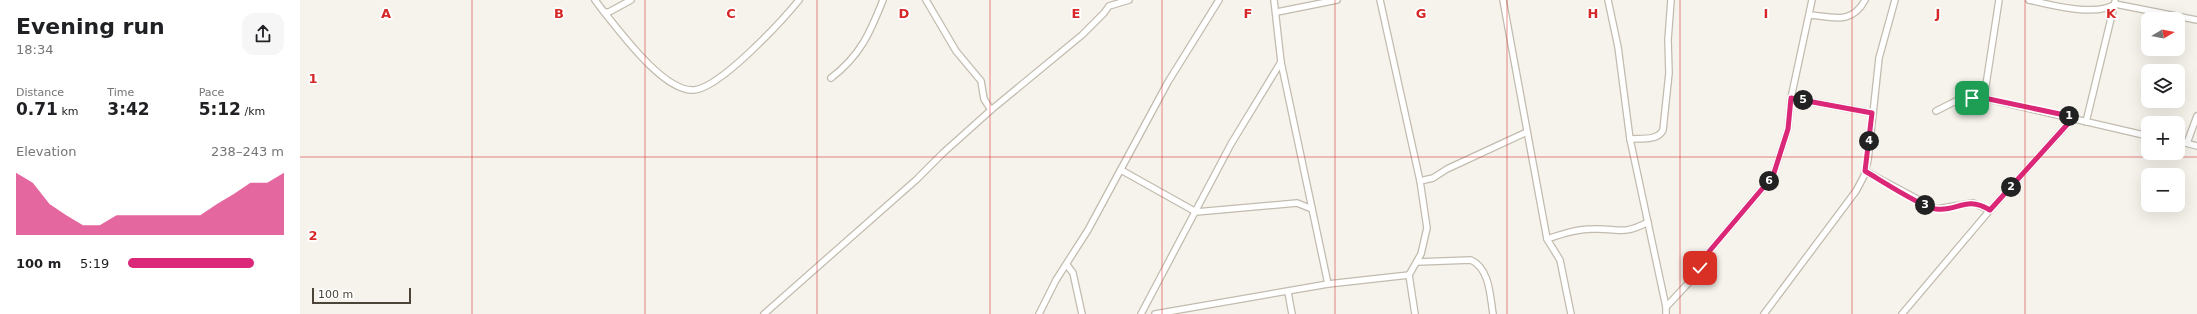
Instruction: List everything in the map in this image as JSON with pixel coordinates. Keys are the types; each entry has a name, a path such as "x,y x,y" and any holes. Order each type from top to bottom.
{"street":[{"path":"595,0 634,51 667,79 686,89 695,90 705,86 729,71 800,0"},
{"path":"604,12 609,12 631,0"},
{"path":"831,78 846,66 859,50 869,33 883,0"},
{"path":"926,0 956,50 981,81 984,99 991,110"},
{"path":"764,314 916,180 943,153 991,110 1082,35 1109,6 1129,0"},
{"path":"1039,314 1056,280 1088,230 1168,82 1219,0"},
{"path":"1274,0 1277,12 1281,62 1328,284"},
{"path":"1277,12 1337,0"},
{"path":"1380,0 1420,181 1427,228 1424,246 1409,275 1415,314"},
{"path":"1503,0 1547,239 1560,260 1571,314"},
{"path":"1608,0 1618,46 1630,139 1666,307 1666,314"},
{"path":"1630,139 1655,137 1661,135 1663,130 1669,73 1668,40 1671,0"},
{"path":"1666,307 1695,276 1707,254 1773,176 1788,129 1791,98 1812,0"},
{"path":"1810,15 1846,18 1857,12 1865,0"},
{"path":"1764,314 1856,192 1865,171 1879,58 1895,0"},
{"path":"1984,98 1999,0"},
{"path":"2029,0 2096,10 2109,8 2115,2"},
{"path":"2115,2 2197,20"},
{"path":"2086,122 2115,2"},
{"path":"1141,314 1234,138 1281,62"},
{"path":"1791,98 1872,113"},
{"path":"1936,110 1960,99 1984,98 2074,117 2086,122 2141,134"},
{"path":"2197,116 2187,143 2197,146"},
{"path":"1902,314 1990,210 2074,117"},
{"path":"1420,181 1433,178 1448,169 1527,132"},
{"path":"1121,170 1196,212 1297,203 1312,209"},
{"path":"1865,171 1936,210 1973,203 1990,210"},
{"path":"1547,239 1587,229 1617,232 1635,229 1648,222"},
{"path":"1416,262 1471,260 1477,263 1487,281 1493,314"},
{"path":"1067,265 1073,273 1082,314"},
{"path":"1155,314 1328,284 1409,275"},
{"path":"1288,292 1292,314"}],"route":[{"path":"1700,268 1707,254 1773,176 1784,147 1788,129 1791,98 1872,113 1868,160 1865,171 1936,210 1973,203 1990,210 2074,117 1984,98 1972,98"}]}
